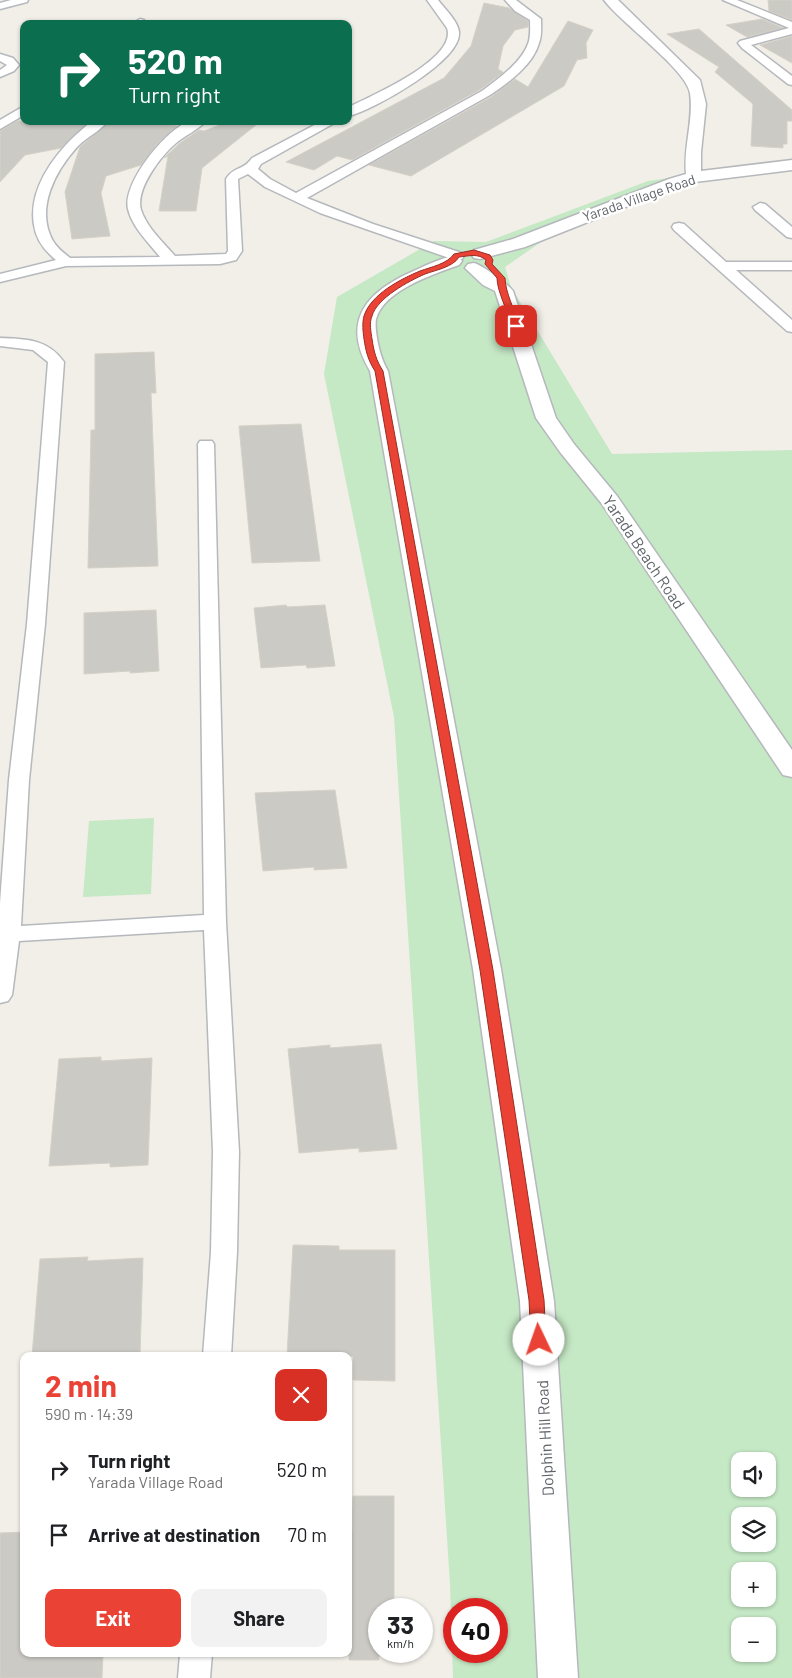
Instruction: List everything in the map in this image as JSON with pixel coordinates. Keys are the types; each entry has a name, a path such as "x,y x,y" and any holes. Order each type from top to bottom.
{"street":[{"path":"352,110 421,75 445,53 454,38 454,34 452,27 432,0"},
{"path":"297,198 486,93 515,70 526,57 534,43 536,19 519,9 510,0"},
{"path":"611,0 693,80 698,91 700,107 691,164 694,177"},
{"path":"728,0 792,26"},
{"path":"0,6 15,1"},
{"path":"792,31 744,43 792,82"},
{"path":"0,56 18,64"},
{"path":"0,74 18,64"},
{"path":"0,125 20,112"},
{"path":"66,262 48,244 39,220 39,208 50,177 62,155 95,125"},
{"path":"171,261 142,224 134,208 136,192 152,162 174,139 194,125"},
{"path":"0,278 66,262 220,260 231,257 234,251 232,179 234,175 251,169 256,162 325,125"},
{"name":"Yarada Village Road","path":"472,261 651,191 694,177 792,165"},
{"path":"251,169 260,179 297,198 346,218 472,261"},
{"path":"760,208 792,234"},
{"path":"679,227 792,328"},
{"name":"Yarada Beach Road","path":"472,261 489,281 501,287 507,297 546,418 567,448 610,500 792,769"},
{"name":"Dolphin Hill Road","path":"472,261 416,286 396,299 386,309 380,322 385,358 379,371 487,970 537,1300 558,1678"},
{"path":"724,266 792,266"},
{"path":"774,311 792,305"},
{"path":"0,342 39,345 49,352 56,362 36,624 10,780 9,934 0,995"},
{"path":"206,444 215,922 226,1152 224,1252 217,1352"},
{"path":"9,934 215,922"},
{"path":"194,1678 196,1657"}],"green space":[{"path":"792,161 792,171 699,182 623,202 541,242 505,267 511,287 612,454 792,450 792,1678 453,1678 453,1663 508,1663 508,1598 450,1598 394,717 324,374 337,297 434,241 486,242 648,181"},
{"path":"154,818 151,894 83,897 89,821"}],"building":[{"path":"768,0 792,0 792,20 769,11"},
{"path":"484,3 509,8 528,21 528,27 515,30 503,46 498,69 503,72 501,74 481,89 352,160 337,156 314,170 286,162 444,78 471,46"},
{"path":"762,19 783,28 747,37 726,25"},
{"path":"568,21 593,30 586,43 587,58 577,60 564,86 411,176 369,165 491,97 515,79 528,87"},
{"path":"699,29 792,110 792,121 787,121 787,144 783,144 783,148 751,146 753,104 715,72 719,67 667,34"},
{"path":"792,36 792,63 760,45"},
{"path":"17,121 20,121 20,125 86,125 61,148 25,155 0,182 0,131"},
{"path":"105,125 177,126 157,144 141,165 106,176 101,193 110,236 72,239 65,192 80,147"},
{"path":"220,125 256,125 202,168 196,211 159,211 168,156 164,158 180,143 199,130 204,131"},
{"path":"154,352 156,393 151,393 158,566 88,568 91,430 95,430 95,354"},
{"path":"301,424 320,561 252,563 239,426"},
{"path":"286,605 287,607 325,605 335,666 307,668 306,665 261,668 254,608"},
{"path":"156,610 159,671 84,674 84,613"},
{"path":"335,790 347,868 314,870 314,867 263,871 255,793"},
{"path":"381,1044 397,1149 359,1152 359,1148 299,1153 288,1049 330,1045 330,1048"},
{"path":"101,1057 101,1061 152,1058 148,1165 110,1167 110,1163 49,1166 59,1059"},
{"path":"293,1245 339,1246 339,1250 395,1250 395,1381 353,1380 352,1352 287,1352"},
{"path":"88,1257 87,1261 143,1258 140,1352 32,1352 40,1259"},
{"path":"353,1496 394,1496 394,1598 368,1598 368,1660 349,1660 349,1657 352,1657"},
{"path":"20,1532 20,1657 103,1657 102,1678 0,1678 0,1533"}],"route":[{"path":"516,326 507,297 501,287 501,278 488,264 490,260 487,256 474,253 461,254 454,258 453,261 421,274 385,294 372,307 367,317 371,359 379,371 487,970 537,1300 539,1340"}]}
